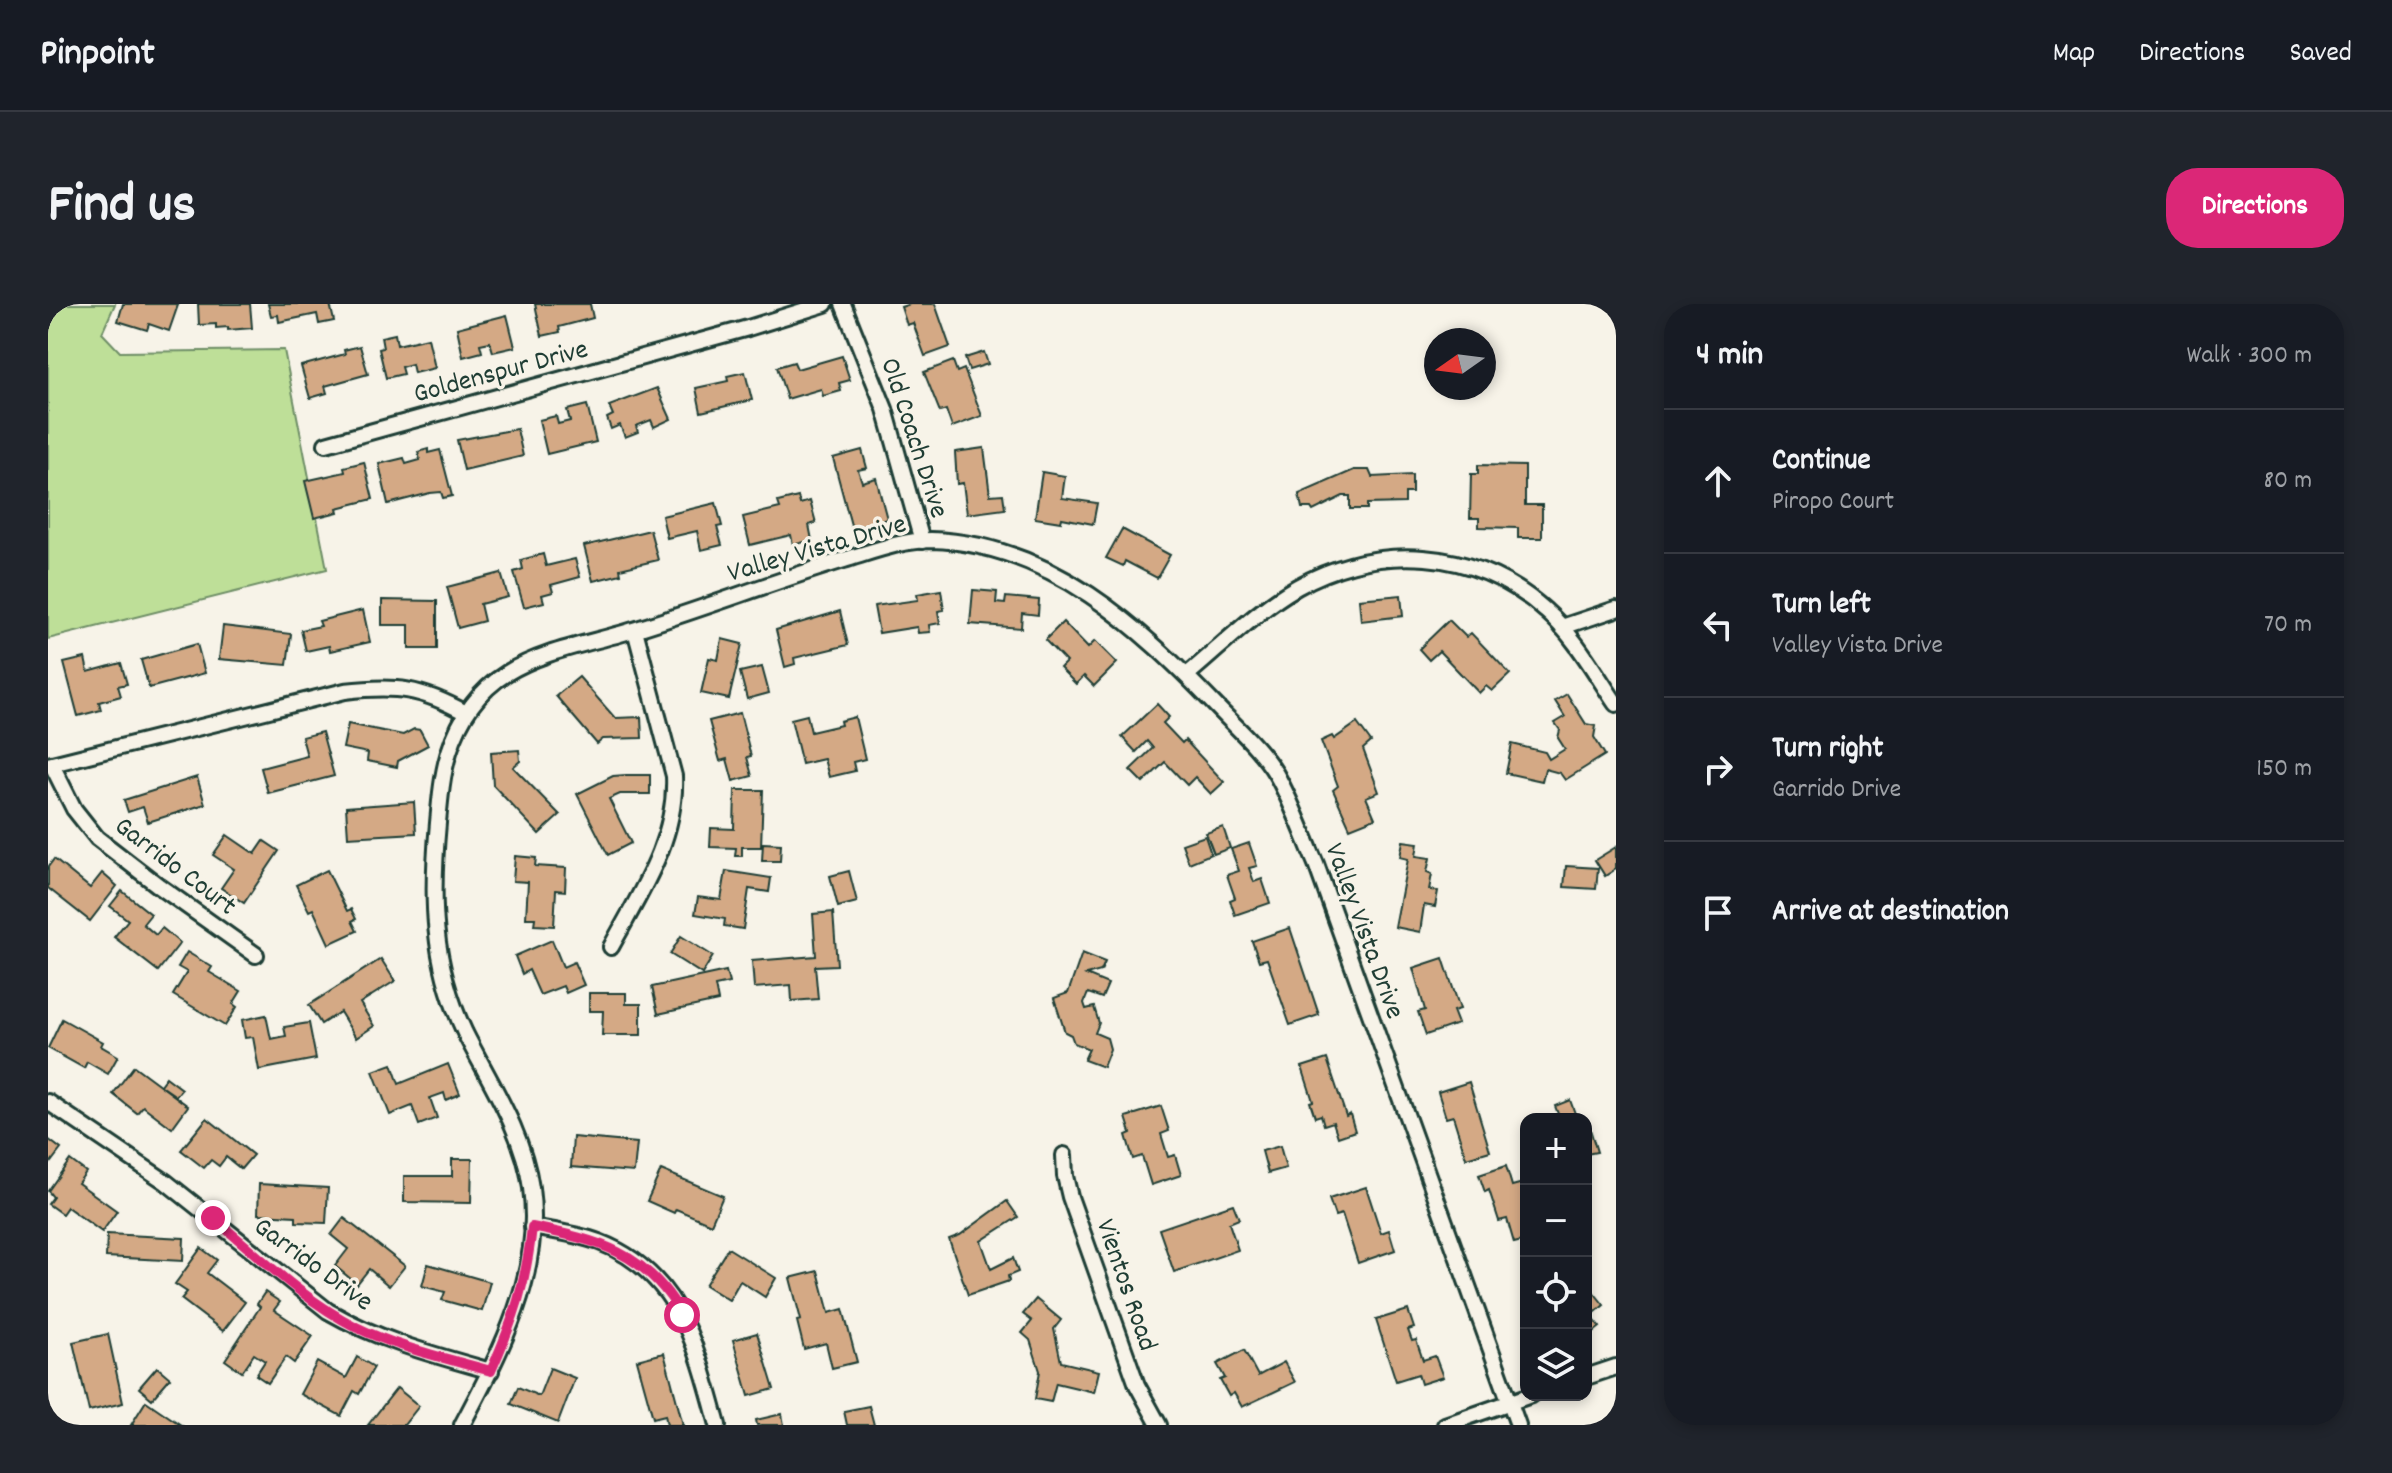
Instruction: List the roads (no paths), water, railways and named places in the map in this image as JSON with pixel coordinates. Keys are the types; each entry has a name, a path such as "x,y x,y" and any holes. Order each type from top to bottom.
{"street":[{"name":"Goldenspur Drive","path":"326,444 825,304"},
{"name":"Old Coach Drive","path":"843,304 885,409 922,541"},
{"name":"Valley Vista Drive","path":"462,1425 491,1371 519,1304 532,1227 531,1189 522,1148 496,1088 453,1005 437,944 433,870 441,793 449,751 466,713 498,679 528,660 635,630 810,570 880,549 922,541 990,550 1032,563 1121,616 1187,675 1267,762 1292,805 1316,864 1518,1425"},
{"path":"1187,675 1295,588 1334,569 1376,558 1420,557 1484,571 1522,592 1562,627 1616,704"},
{"path":"1562,627 1616,609"},
{"path":"611,947 654,865 671,823 675,800 674,776 635,630"},
{"path":"50,765 345,691 402,688 445,702 466,713"},
{"name":"Garrido Court","path":"50,765 74,809 97,838 256,955"},
{"name":"Garrido Drive","path":"48,1102 166,1182 328,1311 356,1327 424,1353 491,1371"},
{"name":"Vientos Road","path":"1064,1155 1070,1197 1137,1385 1159,1425"},
{"path":"532,1227 600,1243 630,1259 656,1280 677,1307 692,1337 718,1425"},
{"path":"1592,1375 1616,1367"},
{"path":"1445,1425 1520,1399"}]}
